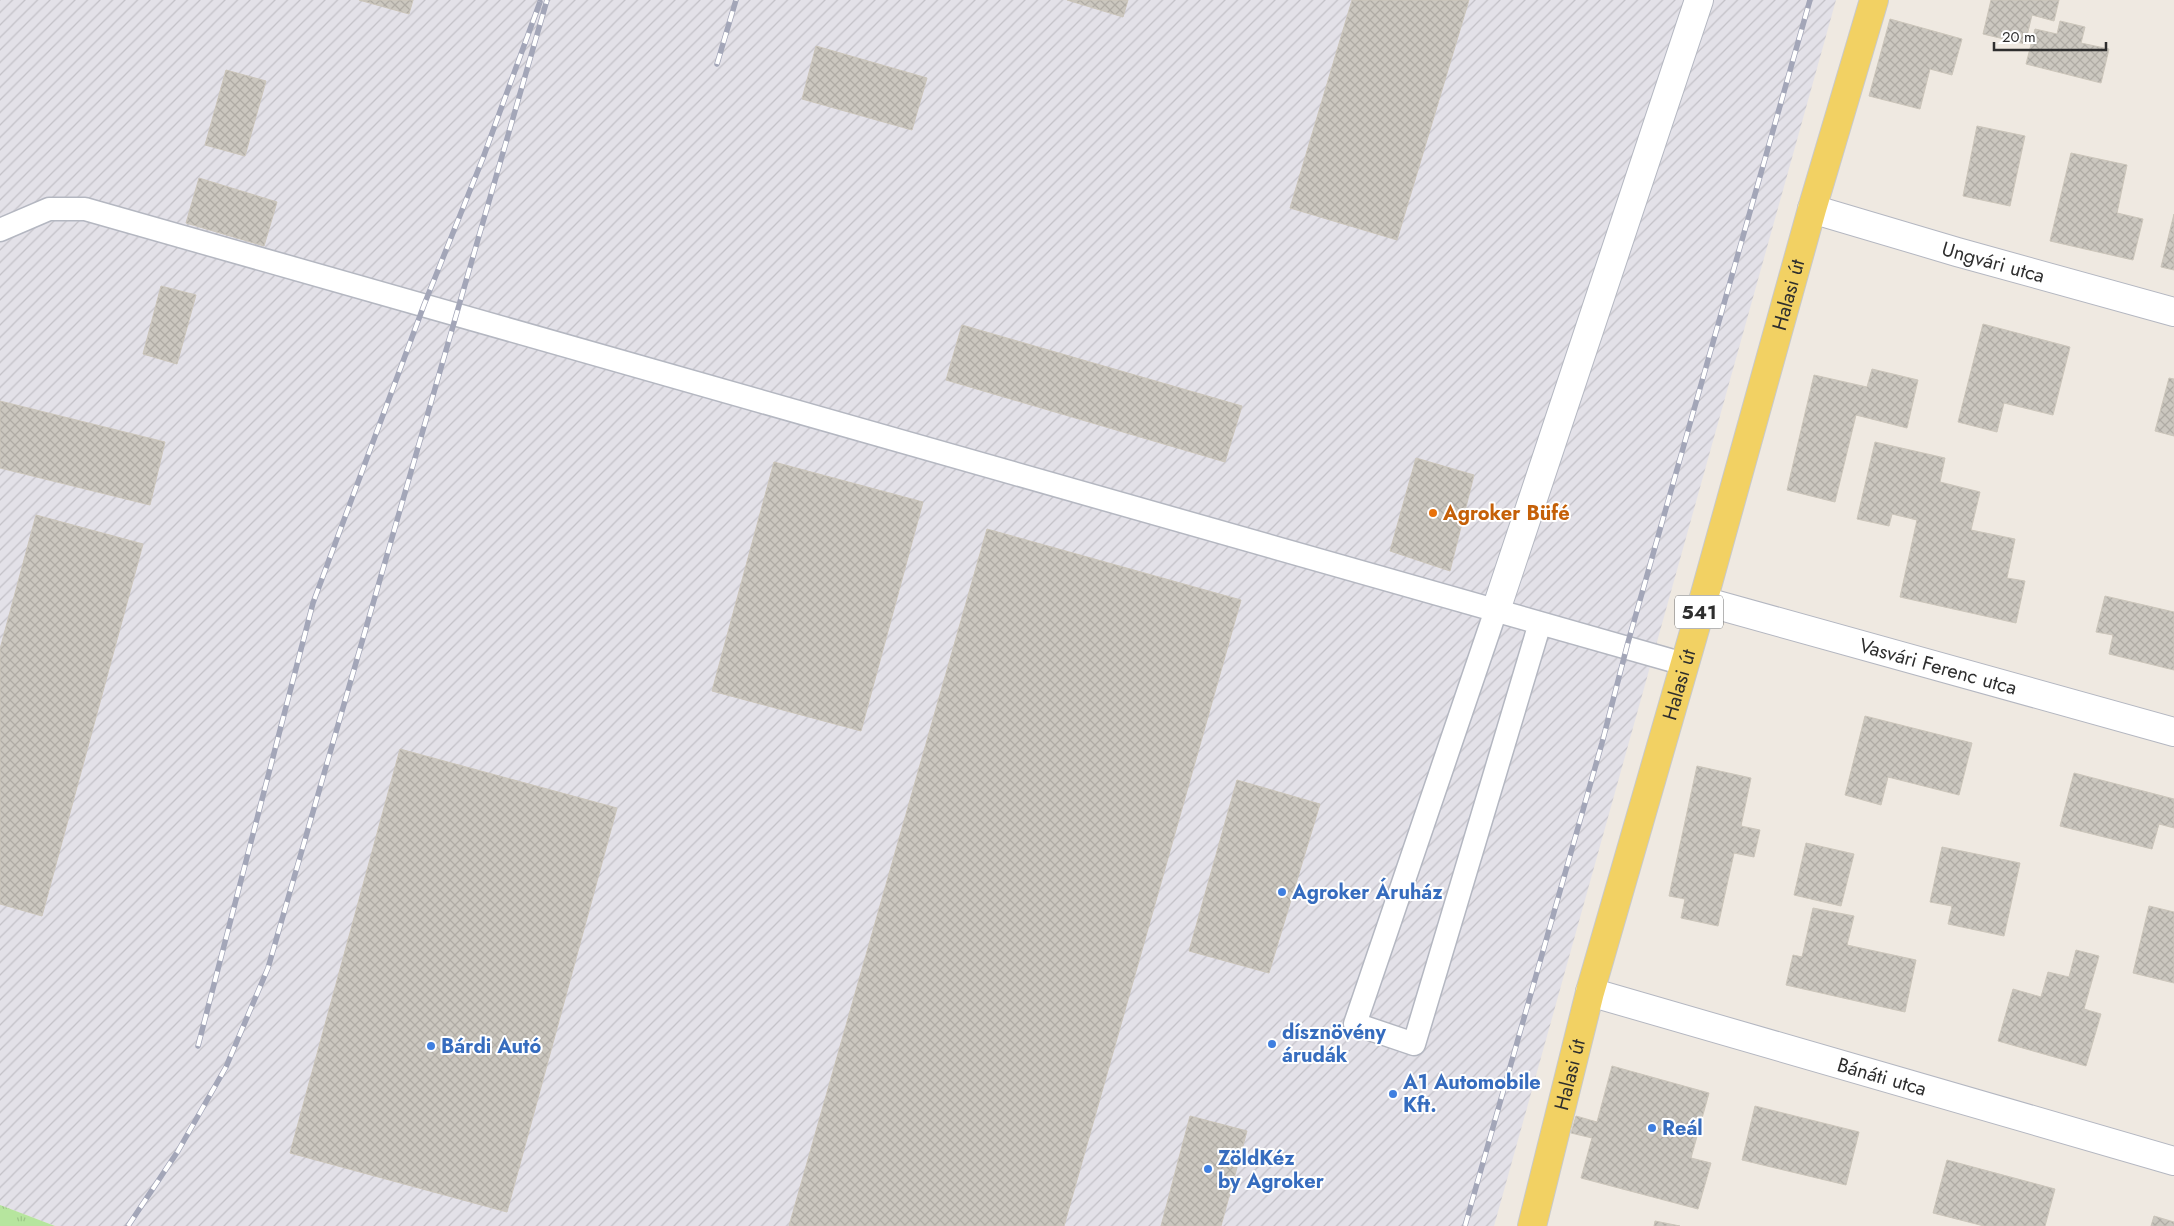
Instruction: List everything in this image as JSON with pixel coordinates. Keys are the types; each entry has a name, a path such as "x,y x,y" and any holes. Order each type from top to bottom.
{"main road":[{"name":"Halasi út","path":"1532,1226 1590,992 1812,209 1874,0"}],"street":[{"path":"1496,610 1699,0"},
{"name":"Ungvári utca","path":"1812,209 1957,252 2174,312"},
{"name":"Vasvári Ferenc utca","path":"1702,602 2174,732"},
{"name":"Bánáti utca","path":"1590,992 2174,1162"}],"lane":[{"path":"0,230 49,209 85,209 1684,664"},
{"path":"1496,610 1356,1024 1414,1044 1540,623"}],"shaded area":[{"path":"0,0 1836,0 1494,1226 55,1226 0,1205"}],"green space":[{"path":"0,1205 55,1226 0,1226"}],"building":[{"path":"359,0 413,0 409,14"},
{"path":"1067,0 1128,0 1123,17"},
{"path":"1352,0 1469,0 1397,240 1290,208"},
{"path":"1991,0 2059,0 2054,21 2032,15 2025,44 1983,34"},
{"path":"1890,19 1962,39 1952,75 1930,69 1920,109 1869,96"},
{"path":"2060,21 2085,27 2081,43 2109,49 2101,83 2026,64 2035,29 2057,34"},
{"path":"816,46 927,78 912,130 802,99"},
{"path":"226,70 266,81 245,156 205,145"},
{"path":"1977,126 2025,136 2010,206 1963,196"},
{"path":"2071,153 2127,165 2117,213 2143,219 2133,260 2050,241"},
{"path":"199,178 277,202 264,246 186,223"},
{"path":"2174,214 2174,270 2161,267"},
{"path":"161,286 196,295 177,364 143,354"},
{"path":"1983,324 2070,347 2053,415 2004,403 1997,432 1958,422"},
{"path":"962,325 1242,406 1225,462 946,380"},
{"path":"1872,369 1918,380 1907,428 1856,415 1835,502 1787,490 1814,375 1867,387"},
{"path":"2169,378 2174,379 2174,436 2155,431"},
{"path":"0,401 165,442 150,505 0,468"},
{"path":"1875,442 1945,458 1940,482 1980,492 1971,530 2015,539 2007,578 2025,581 2016,623 1900,597 1917,520 1892,514 1889,526 1857,519"},
{"name":"Agroker Büfé","path":"1416,458 1474,475 1450,571 1390,551"},
{"path":"774,462 923,502 861,731 712,691"},
{"path":"36,515 143,544 42,916 0,904 0,649"},
{"path":"987,529 1241,600 1064,1226 789,1226"},
{"path":"2105,596 2174,612 2174,670 2109,654 2113,635 2096,632"},
{"path":"1865,716 1972,743 1959,795 1888,777 1881,805 1845,795"},
{"path":"400,749 617,808 507,1212 290,1153"},
{"path":"1697,766 1751,778 1741,826 1760,830 1754,857 1734,853 1718,926 1681,918 1685,899 1669,896"},
{"path":"2074,773 2174,799 2174,828 2159,824 2152,849 2060,826"},
{"path":"1237,780 1320,804 1269,973 1189,951"},
{"path":"1806,843 1854,854 1841,906 1794,895"},
{"path":"1942,847 2020,863 2004,936 1948,924 1952,906 1930,902"},
{"path":"2149,906 2174,912 2174,983 2133,973"},
{"path":"1813,908 1854,916 1847,945 1916,960 1905,1012 1786,985 1793,955 1802,957"},
{"path":"2076,950 2099,956 2084,1009 2101,1014 2086,1066 1998,1041 2013,989 2041,997 2048,972 2069,977"},
{"path":"1612,1066 1709,1093 1691,1158 1711,1163 1698,1209 1581,1178 1592,1138 1571,1133 1576,1116 1597,1122"},
{"path":"1755,1106 1859,1132 1846,1185 1742,1160"},
{"path":"1190,1116 1247,1131 1221,1226 1161,1226"},
{"path":"1947,1160 2055,1189 2045,1226 1984,1226 1933,1213"},
{"path":"2154,1216 2174,1222 2174,1226 2151,1226"},
{"path":"1655,1221 1680,1226 1654,1226"}],"railway":[{"path":"128,1226 178,1151 226,1067 268,968 547,0"},
{"path":"717,64 736,0"},
{"path":"1465,1226 1810,0"},
{"path":"198,1046 313,603 424,305 483,158 540,2"}],"place":[{"name":"Agroker Büfé","path":"1433,513"},
{"name":"Agroker Áruház","path":"1282,892"},
{"name":"dísznövény árudák","path":"1272,1044"},
{"name":"Bárdi Autó","path":"431,1046"},
{"name":"A1 Automobile Kft.","path":"1393,1094"},
{"name":"Reál","path":"1652,1128"},
{"name":"ZöldKéz by Agroker","path":"1208,1169"}]}
